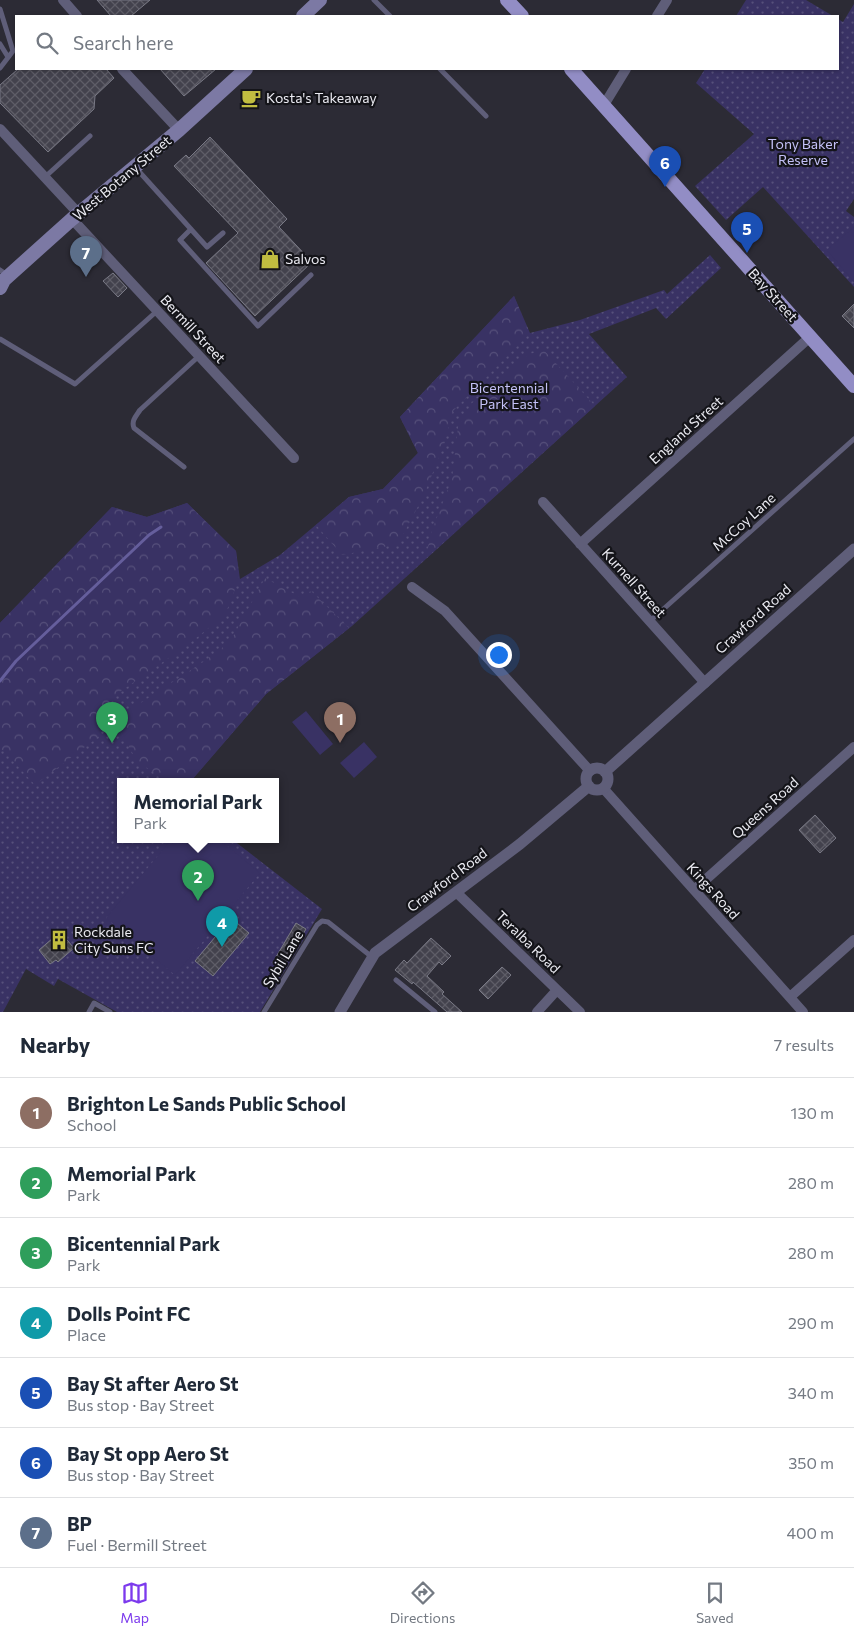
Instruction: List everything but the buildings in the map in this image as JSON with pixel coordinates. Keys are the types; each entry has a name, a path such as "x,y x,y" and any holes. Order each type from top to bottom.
{"main road":[{"path":"304,15 320,0"},
{"name":"West Botany Street","path":"0,288 5,273 179,130 245,70"},
{"name":"Bay Street","path":"572,70 854,386"}],"street":[{"path":"63,0 76,15"},
{"path":"658,15 667,0"},
{"path":"123,70 179,130"},
{"path":"604,106 625,70"},
{"name":"Bermill Street","path":"0,129 45,177 75,216 158,311 294,458"},
{"name":"England Street","path":"580,544 810,337"},
{"name":"Kurnell Street","path":"542,502 704,683"},
{"name":"Crawford Road","path":"605,772 854,549"},
{"path":"412,587 444,611 590,770"},
{"name":"Queens Road","path":"694,890 854,747"},
{"path":"598,768 605,772 607,780 603,788 596,790 589,786 586,778 590,770 598,768"},
{"name":"Crawford Road","path":"340,1012 378,951 520,844 589,786"},
{"name":"Kings Road","path":"603,788 803,1012"},
{"name":"Teralba Road","path":"456,893 580,1012"},
{"path":"790,997 854,940"},
{"path":"537,1012 557,990"}],"lane":[{"path":"374,0 389,15"},
{"path":"0,9 13,51 0,68"},
{"path":"0,44 8,57"},
{"path":"441,70 486,116"},
{"path":"45,177 90,136"},
{"path":"135,167 208,247 223,233"},
{"path":"191,229 180,240 258,326 311,275"},
{"path":"0,339 75,384 158,311"},
{"path":"184,467 134,428 133,420 140,410 199,356"},
{"name":"McCoy Lane","path":"650,622 854,439"},
{"name":"Sybil Lane","path":"264,1012 317,925 322,921 328,922 372,958"},
{"path":"396,980 434,1012"},
{"path":"89,1012 94,1003 110,1012"}],"green space":[{"path":"746,0 806,0 831,15 737,15"},
{"name":"Tony Baker Reserve","path":"854,4 854,199 846,211 854,217 854,287 763,187 726,220 695,186 754,134 696,83 704,70 839,70 839,20 843,22"},
{"path":"854,227 854,282 827,250"},
{"name":"Bicentennial Park East","path":"710,255 721,268 666,319 656,308 589,334 627,377 352,626 266,694 193,778 117,778 117,843 237,843 322,909 260,1012 117,1012 58,979 54,986 26,969 3,1012 0,1012 0,623 112,507 147,517 187,503 236,551 240,579 280,555 349,497 383,489 418,453 400,417 514,296 530,333 580,320 664,290 667,294"},
{"path":"514,296 529,334 453,411 444,445 423,497 398,544 342,555 316,525 349,497 383,489 418,453 400,417"},
{"name":"Bicentennial Park East","path":"543,349 595,406 425,559 432,530 452,479 458,427 472,403 528,355"},
{"path":"187,503 236,551 239,579 225,615 186,646 111,698 98,737 35,785 3,750 0,751 0,623 112,507 147,517"},
{"path":"265,578 300,597 311,591 349,628 266,694 193,778 161,778 137,761 120,731 127,712 230,642"},
{"path":"306,711 333,744 320,755 292,722"},
{"path":"364,742 377,757 354,778 340,763"},
{"path":"168,843 224,843 260,873 175,975 106,918"}],"waterway":[{"path":"0,681 16,661 149,535 161,527"}],"place":[{"name":"Kosta's Takeaway","path":"251,98"},
{"name":"Bay St opp Aero St","path":"665,187"},
{"name":"Bay St after Aero St","path":"747,253"},
{"name":"Salvos","path":"270,259"},
{"name":"BP","path":"86,277"},
{"name":"Bicentennial Park","path":"112,743"},
{"name":"Brighton Le Sands Public School","path":"340,743"},
{"name":"Memorial Park","path":"198,901"},
{"name":"Rockdale City Suns FC","path":"59,940"},
{"name":"Dolls Point FC","path":"222,947"}]}
